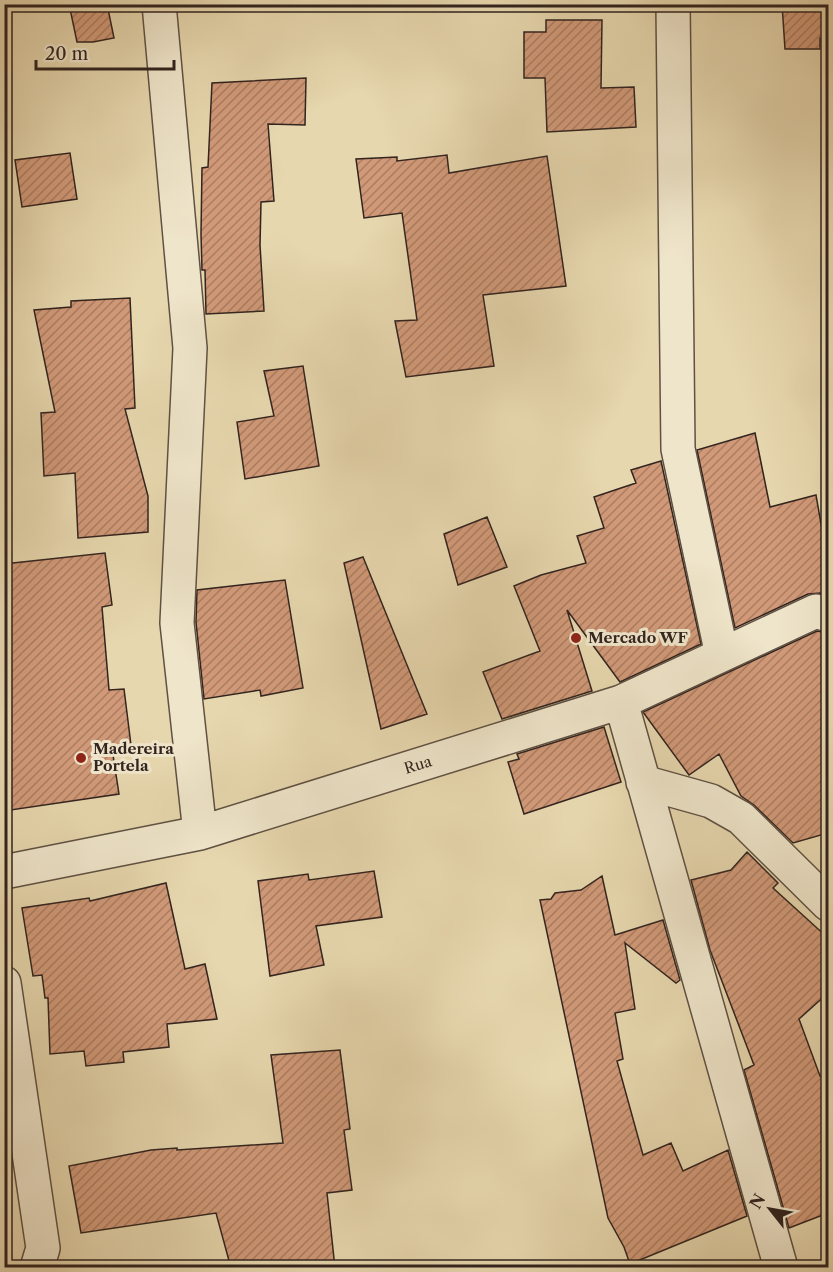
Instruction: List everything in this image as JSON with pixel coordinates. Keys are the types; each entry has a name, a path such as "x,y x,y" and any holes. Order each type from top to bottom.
{"street":[{"path":"159,4 190,348 177,623 200,833"},
{"path":"673,4 678,449 722,655"},
{"name":"Rua","path":"4,872 200,833 621,702 722,655 822,613"},
{"path":"621,702 781,1268"},
{"path":"643,782 711,801 741,818 828,904"},
{"path":"4,983 43,1248 37,1268"}],"building":[{"path":"69,4 107,4 114,38 77,42"},
{"path":"782,4 826,4 828,38 820,38 820,49 785,49"},
{"path":"546,20 602,20 601,88 634,87 636,127 547,132 545,78 524,78 524,32 546,32"},
{"path":"306,78 305,125 268,124 274,201 261,202 260,245 264,311 206,314 201,234 202,168 208,167 212,83"},
{"path":"70,153 77,199 22,207 15,160"},
{"path":"447,155 449,173 547,156 566,286 483,295 494,366 406,377 395,321 417,320 402,213 364,218 356,159 397,157 397,161"},
{"path":"130,298 135,408 125,409 148,496 148,532 78,538 75,473 44,476 41,413 55,412 34,310 71,307 71,301"},
{"path":"303,366 319,466 245,479 237,422 274,416 264,371"},
{"path":"755,433 770,507 816,495 828,564 828,595 808,594 735,628 697,450"},
{"path":"661,461 701,644 620,682 567,610 592,691 502,719 483,672 540,651 514,586 541,575 586,563 577,536 604,528 594,497 636,483 631,470"},
{"path":"487,517 507,567 458,585 444,534"},
{"path":"105,553 112,605 102,607 109,690 124,689 132,753 113,755 119,794 4,811 4,564"},
{"path":"363,557 427,714 381,729 344,563"},
{"path":"285,580 303,688 261,696 260,690 204,699 196,622 197,590"},
{"path":"817,631 828,633 828,833 793,843 754,805 741,796 719,754 689,775 643,712"},
{"path":"604,727 621,782 524,814 508,762 519,759 517,754"},
{"path":"747,852 778,883 773,888 828,938 828,993 799,1019 820,1076 828,1072 828,1213 789,1228 744,1070 754,1065 710,950 691,880 731,870"},
{"path":"374,871 382,917 316,926 324,965 270,976 258,881 308,874 309,880"},
{"path":"602,876 615,935 663,920 680,980 676,983 625,943 635,1009 615,1013 623,1059 617,1061 643,1155 671,1143 683,1171 728,1150 747,1216 630,1264 624,1247 608,1218 540,900 551,899 555,893 581,890"},
{"path":"166,883 185,969 205,964 217,1019 167,1024 169,1047 123,1052 124,1062 86,1066 84,1051 50,1054 48,998 45,998 42,975 33,976 22,908 89,898 90,901"},
{"path":"340,1050 350,1129 344,1130 352,1190 327,1193 335,1268 231,1268 216,1213 81,1233 69,1166 151,1150 283,1143 271,1055"}],"place":[{"name":"Mercado WF","path":"576,638"},
{"name":"Madereira Portela","path":"81,758"}]}
